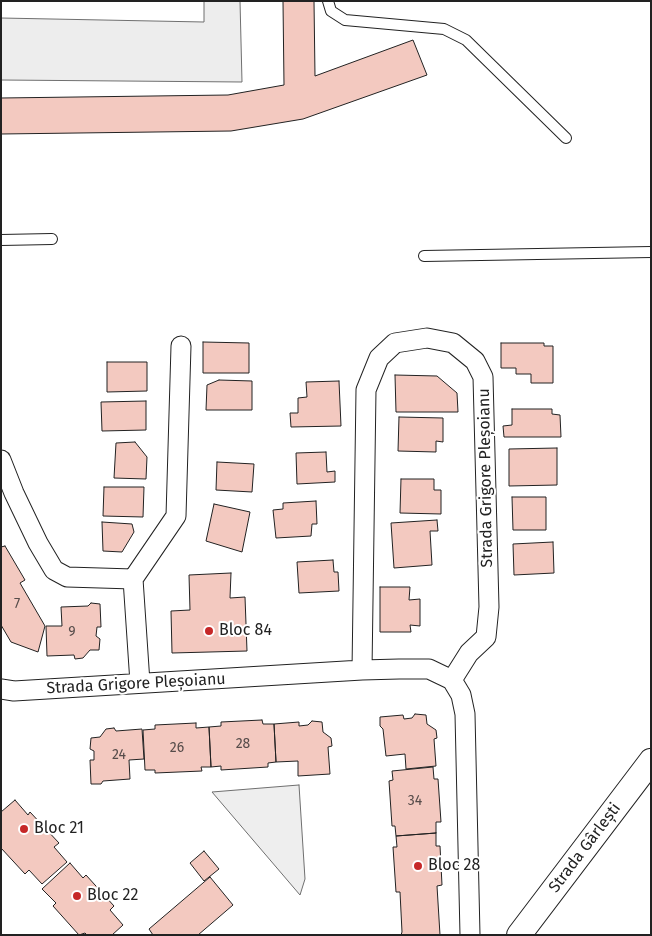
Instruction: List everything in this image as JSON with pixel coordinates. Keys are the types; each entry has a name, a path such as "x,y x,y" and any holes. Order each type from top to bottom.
{"street":[{"name":"Strada Grigore Pleșoianu","path":"1,689 14,691 362,670 429,669 452,680 469,653 486,636 488,607 483,377 475,361 453,343 427,338 395,343 379,358 366,390 362,670"},
{"path":"140,683 133,579 176,516 181,346"},
{"path":"1,460 14,493 38,543 54,570 67,577 133,579"},
{"path":"452,680 461,695 465,714 470,935"},
{"name":"Strada Gârlești","path":"518,935 651,760"}],"lane":[{"path":"328,1 332,11 345,20 444,29 466,40 566,138"},
{"path":"1,240 52,239"},
{"path":"424,256 651,252"}],"shaded area":[{"path":"204,1 240,1 242,82 1,80 1,18 204,22"},
{"path":"299,785 305,879 300,895 212,792"}],"building":[{"path":"283,1 314,1 315,76 413,40 427,75 303,119 231,131 1,134 1,98 228,95 284,85"},
{"path":"203,342 249,343 249,373 203,373"},
{"path":"501,343 544,343 544,346 553,346 553,383 531,383 531,374 516,374 516,368 501,368"},
{"path":"107,362 147,362 147,391 107,392"},
{"path":"395,375 437,376 457,393 458,412 396,412"},
{"path":"219,380 252,381 252,410 206,410 207,385"},
{"path":"339,381 341,426 291,427 290,413 298,413 298,398 307,397 306,382"},
{"path":"146,401 146,430 102,431 101,402"},
{"path":"512,409 552,409 552,414 560,415 561,437 504,437 503,426 512,425"},
{"path":"399,417 443,418 443,442 436,441 436,452 398,451"},
{"path":"135,442 147,457 146,479 114,478 116,443"},
{"path":"557,448 557,485 509,486 509,449"},
{"path":"326,452 327,472 335,471 335,482 297,484 296,453"},
{"path":"217,462 254,464 252,492 216,490"},
{"path":"401,479 434,479 434,490 441,490 441,514 400,513"},
{"path":"104,487 144,487 143,517 103,516"},
{"path":"512,497 546,497 546,530 513,530"},
{"path":"316,501 317,524 312,524 311,536 276,538 273,510 283,509 283,503"},
{"path":"214,504 250,512 242,552 206,541"},
{"path":"437,520 438,531 430,531 432,565 394,568 391,523"},
{"path":"102,522 132,524 134,532 122,552 103,551"},
{"path":"553,542 554,573 514,575 513,544"},
{"path":"5,546 25,580 20,583 45,626 38,652 11,642 1,625 1,547"},
{"path":"333,560 334,572 338,572 339,591 299,593 297,562"},
{"name":"Bloc 84","path":"231,573 230,598 245,597 247,651 172,653 171,611 190,610 189,575"},
{"path":"380,587 410,587 409,600 420,599 420,626 410,625 411,632 380,632"},
{"path":"91,603 100,604 101,627 97,627 96,636 100,639 99,650 90,650 83,658 75,659 74,655 47,656 46,626 62,626 61,607 88,606"},
{"path":"415,714 426,715 427,724 436,730 437,738 434,739 436,766 406,769 405,754 386,756 380,717 403,715 404,719 412,718"},
{"path":"262,720 263,724 274,724 276,762 268,763 268,767 221,770 221,766 211,767 209,727 221,726 221,722"},
{"path":"312,721 322,722 323,732 331,738 332,746 328,747 330,774 298,776 298,761 276,762 274,724 299,722 299,726 308,725"},
{"path":"196,723 196,728 209,727 211,767 201,767 202,771 155,773 155,770 145,770 143,730 155,729 155,725"},
{"path":"114,728 116,731 142,729 144,759 129,760 130,779 91,784 90,760 94,760 94,751 90,749 91,738 100,737 106,729"},
{"path":"433,767 434,779 438,779 441,822 436,822 436,833 396,836 395,826 392,826 389,781 393,780 392,771"},
{"name":"Bloc 21","path":"15,800 28,815 30,812 59,843 54,847 67,862 42,884 29,870 25,874 1,848 1,812"},
{"name":"Bloc 28","path":"436,833 436,846 440,846 442,885 437,886 440,935 401,935 400,892 396,892 393,847 397,847 396,836"},
{"path":"204,851 219,869 204,881 190,863"},
{"name":"Bloc 22","path":"70,863 83,878 86,875 114,906 110,910 123,925 112,935 87,935 85,933 79,935 53,906 56,903 42,889"},
{"path":"210,877 233,905 198,935 153,935 149,929"}],"place":[{"name":"Bloc 84","path":"209,631"},
{"name":"Bloc 21","path":"24,829"},
{"name":"Bloc 28","path":"418,866"},
{"name":"Bloc 22","path":"77,896"}]}
